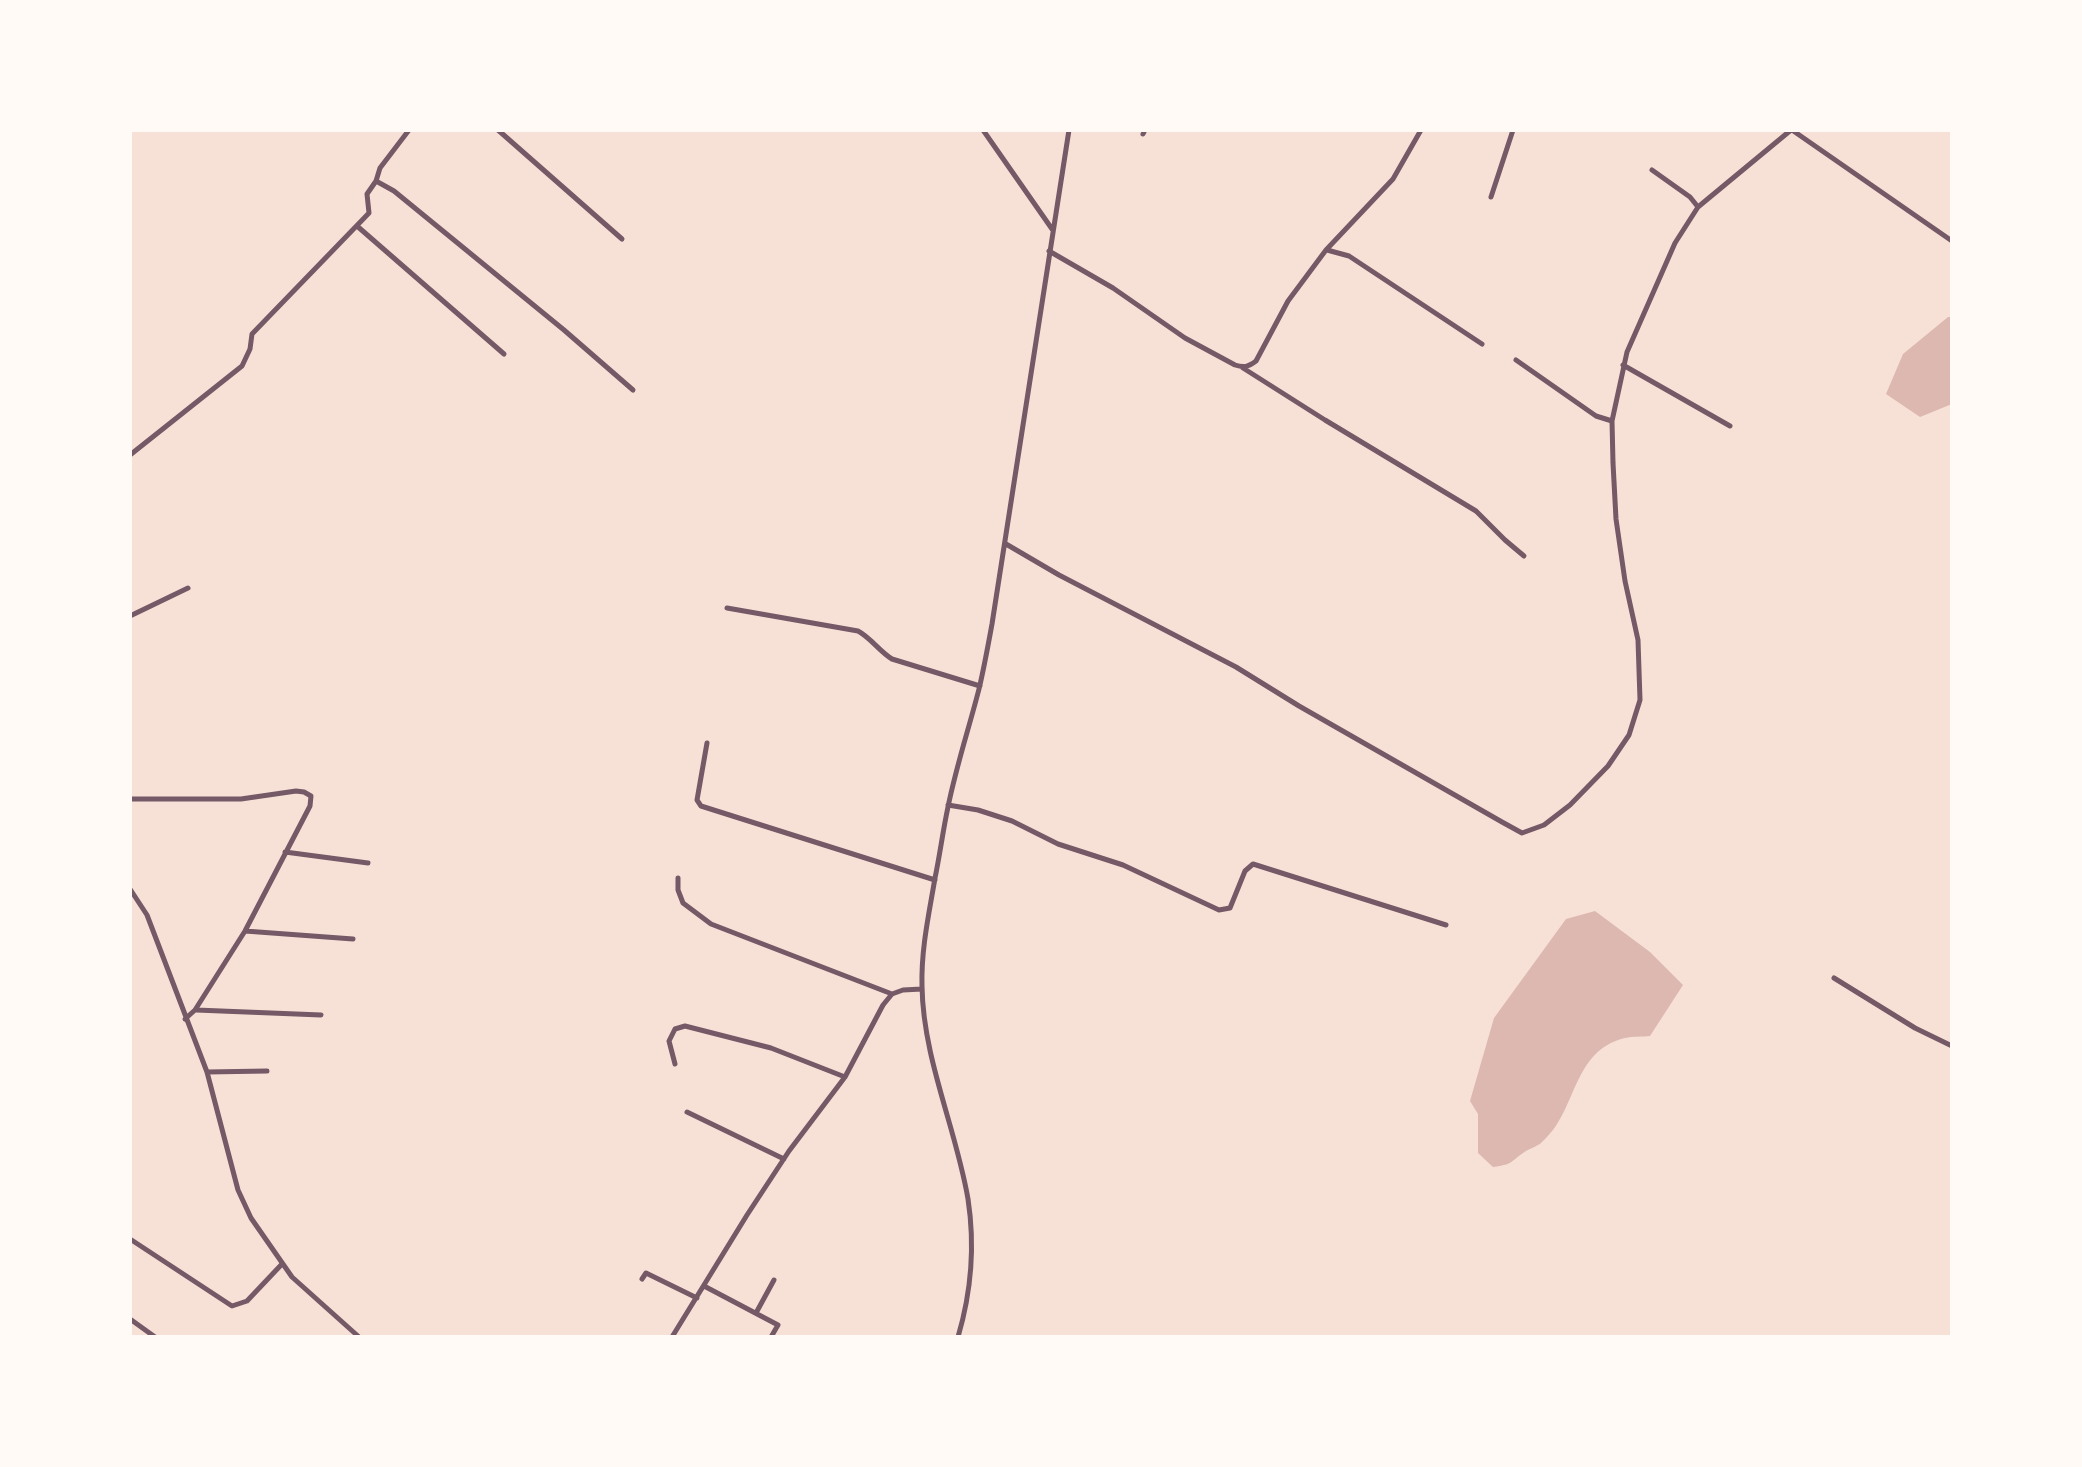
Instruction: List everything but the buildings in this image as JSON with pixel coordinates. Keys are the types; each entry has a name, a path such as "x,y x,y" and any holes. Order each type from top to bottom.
{"street":[{"path":"130,455 242,366 250,349 252,334 369,213 367,194 380,168 409,130"},
{"path":"498,130 622,239"},
{"path":"983,130 1053,230"},
{"path":"958,1337 972,1257 971,1232 968,1199 928,1033 922,989 923,945 948,805 980,686 1006,544 1069,130"},
{"path":"1242,367 1256,361 1288,301 1326,250 1393,179 1421,130"},
{"path":"1491,197 1513,130"},
{"path":"1006,544 1236,667 1522,833 1544,825 1570,805 1608,766 1629,735 1640,700 1638,640 1616,519 1612,421 1623,365 1648,302 1675,243 1698,207 1792,130 1952,241"},
{"path":"1652,170 1690,197 1698,207"},
{"path":"376,181 419,211 633,390"},
{"path":"357,226 504,354"},
{"path":"1326,250 1349,256 1482,344"},
{"path":"1049,251 1113,288 1185,338 1242,367 1476,511 1524,556"},
{"path":"1516,360 1596,416 1612,421"},
{"path":"1623,365 1730,426"},
{"path":"130,616 188,588"},
{"path":"727,608 858,631 892,659 980,686"},
{"path":"707,743 697,800 701,806 935,880"},
{"path":"130,799 241,799 296,791 311,796 310,806 245,931 195,1010 185,1019"},
{"path":"948,805 978,810 1012,821 1058,844 1123,865 1219,910 1230,908 1245,871 1253,864 1446,925"},
{"path":"285,852 368,863"},
{"path":"678,878 683,903 711,924 892,994"},
{"path":"130,889 147,915 207,1072 238,1190 251,1218 292,1277 359,1337"},
{"path":"245,931 353,939"},
{"path":"1834,978 1915,1028 1952,1046"},
{"path":"672,1337 784,1159 845,1077 883,1005 892,994 922,989"},
{"path":"195,1010 321,1015"},
{"path":"675,1064 669,1041 675,1029 685,1026 771,1048 845,1077"},
{"path":"207,1072 267,1071"},
{"path":"687,1112 784,1159"},
{"path":"130,1239 232,1306 247,1301 282,1264"},
{"path":"642,1279 646,1273 697,1298"},
{"path":"756,1313 774,1280"},
{"path":"704,1286 778,1325 771,1337"},
{"path":"130,1319 155,1337"}],"shaded area":[{"path":"1948,317 1952,317 1952,404 1920,417 1886,394 1903,354"},
{"path":"1595,911 1650,952 1683,985 1650,1036 1625,1038 1607,1045 1594,1055 1584,1068 1563,1114 1542,1142 1509,1164 1493,1167 1478,1153 1478,1114 1470,1101 1494,1018 1566,919"}]}
